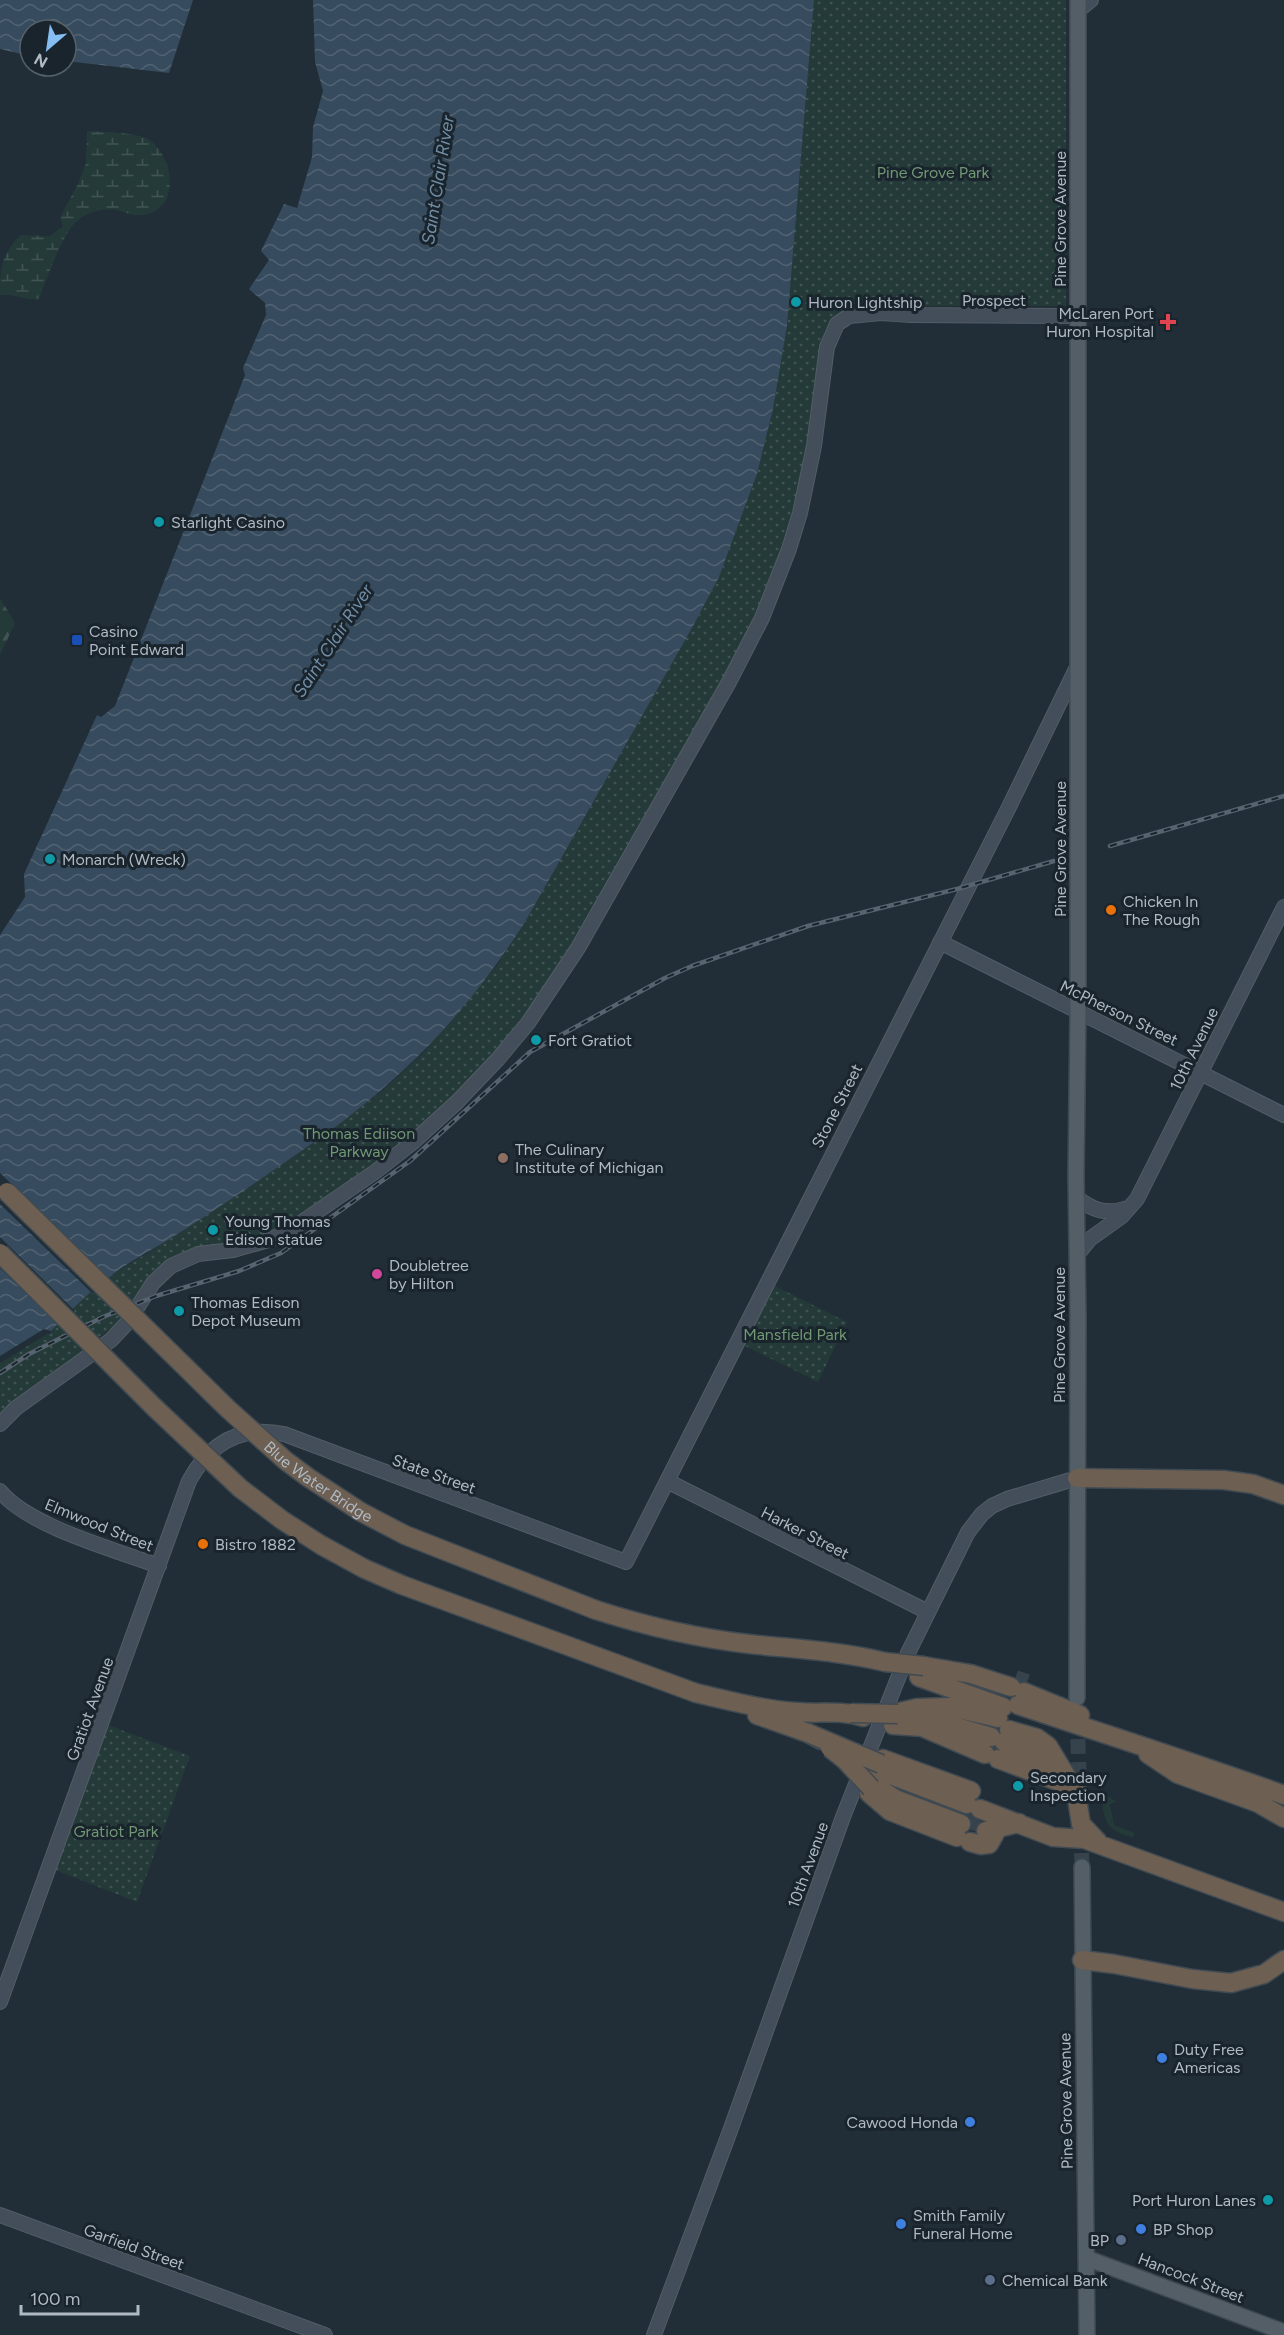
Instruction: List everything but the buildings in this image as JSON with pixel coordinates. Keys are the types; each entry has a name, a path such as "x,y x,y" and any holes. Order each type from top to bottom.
{"highway":[{"name":"Blue Water Bridge","path":"3,1188 255,1434 309,1479 405,1536 569,1600 641,1624 720,1640 867,1658"},
{"path":"0,1252 218,1469 262,1506 300,1532 364,1569 402,1585 812,1735 876,1776 985,1819 1058,1838 1079,1838 1284,1912"},
{"path":"1077,1478 1224,1480 1253,1484 1284,1495"},
{"path":"867,1658 922,1671 1006,1717 1048,1746 1072,1786 1081,1824 1093,1839 1104,1847"},
{"path":"867,1658 922,1671 955,1671 971,1674 1006,1717 1068,1785 1072,1786"},
{"path":"696,1693 778,1710 898,1717 922,1727 1006,1717 1068,1703 1107,1732 1178,1774 1258,1803 1284,1818"},
{"path":"898,1717 917,1708 950,1707 1107,1732 1284,1795"},
{"path":"845,1757 876,1776 890,1811 985,1819"},
{"path":"1082,1960 1192,1979 1231,1983 1264,1974 1284,1960"}],"main road":[{"name":"Pine Grove Avenue","path":"1077,1698 1078,6"},
{"name":"Pine Grove Avenue","path":"1082,1867 1087,2335"},
{"name":"Hancock Street","path":"1086,2258 1284,2331"}],"street":[{"path":"1078,6 1091,0"},
{"name":"Prospect","path":"0,1424 16,1408 111,1340 128,1322 159,1277 182,1260 198,1254 233,1250 272,1239 296,1226 375,1172 412,1143 457,1102 498,1059 536,1012 578,948 729,682 762,618 789,549 800,513 814,446 827,347 837,324 844,318 858,314 881,313 1078,316"},
{"name":"Stone Street","path":"626,1562 1078,665"},
{"name":"10th Avenue","path":"1077,1255 1094,1235 1118,1219 1132,1205 1202,1073 1284,907"},
{"name":"McPherson Street","path":"940,942 1284,1115"},
{"path":"1076,1197 1104,1213 1119,1211 1132,1205"},
{"name":"State Street","path":"228,1439 261,1430 284,1434 626,1562"},
{"name":"Gratiot Avenue","path":"0,2002 189,1481 202,1461 228,1439"},
{"name":"10th Avenue","path":"654,2335 843,1816 896,1680 928,1612 972,1526 987,1509 1007,1498 1077,1478"},
{"name":"Harker Street","path":"668,1481 928,1612"},
{"name":"Elmwood Street","path":"0,1491 21,1510 54,1528 159,1566"},
{"name":"Garfield Street","path":"0,2215 325,2335"}],"green space":[{"path":"814,0 1066,0 1066,306 849,306 832,319 824,332 802,472 783,542 757,609 737,653 565,955 530,1008 492,1055 452,1097 373,1165 268,1234 247,1240 191,1249 170,1258 148,1277 119,1322 0,1415 0,1360 110,1276 175,1236 315,1142 382,1091 423,1053 497,965 525,922 719,577 757,474 773,409 787,326"},
{"path":"87,131 133,135 146,138 155,144 167,164 170,187 167,198 161,207 147,214 135,215 109,209 86,215 77,221 66,235 39,299 0,295 0,276 5,256 20,235 50,236 63,226 60,217 78,184 86,163"},
{"path":"0,598 15,623 0,655"},
{"name":"Mansfield Park","path":"773,1285 847,1322 818,1382 743,1345"},
{"name":"Gratiot Park","path":"108,1725 190,1756 137,1902 55,1870"},
{"path":"1104,1794 1117,1802 1110,1804 1114,1825 1135,1833 1133,1838 1116,1831 1105,1819"}],"water":[{"path":"0,0 193,0 169,73 78,62 78,18 18,18 18,53 0,49"},
{"name":"Saint Clair River","path":"313,0 814,0 787,326 773,409 757,474 719,577 525,922 456,1016 404,1070 345,1119 226,1203 116,1272 85,1297 51,1331 46,1331 0,1360 0,935 25,897 24,874 97,715 101,717 115,706 245,375 243,368 266,315 265,303 249,289 269,260 261,251 284,204 297,208 312,157 313,127 323,91 315,62"}],"pier":[{"path":"0,1173 110,1280 93,1294 0,1204"},
{"path":"0,1237 75,1311 60,1326 0,1268"},
{"path":"44,1329 51,1333 0,1363 0,1356"}],"tunnel":[{"path":"1015,1679 1027,1683"},
{"path":"1077,1716 1080,1800"},
{"path":"988,1746 1001,1750"},
{"path":"963,1818 988,1826"},
{"path":"1081,1830 1082,1867"}],"railway":[{"path":"1110,846 1284,796"},
{"path":"0,1373 29,1354 103,1317 156,1296 239,1271 281,1253 410,1161 530,1052 665,978 692,966 808,926 957,889 1054,861"}],"place":[{"name":"Huron Lightship","path":"796,302"},
{"name":"McLaren Port Huron Hospital","path":"1168,322"},
{"name":"Starlight Casino","path":"159,522"},
{"name":"Casino Point Edward","path":"77,640"},
{"name":"Monarch (Wreck)","path":"50,859"},
{"name":"Chicken In The Rough","path":"1111,910"},
{"name":"Fort Gratiot","path":"536,1040"},
{"name":"The Culinary Institute of Michigan","path":"503,1158"},
{"name":"Young Thomas Edison statue","path":"213,1230"},
{"name":"Doubletree by Hilton","path":"377,1274"},
{"name":"Thomas Edison Depot Museum","path":"179,1311"},
{"name":"Bistro 1882","path":"203,1544"},
{"name":"Secondary Inspection","path":"1018,1786"},
{"name":"Duty Free Americas","path":"1162,2058"},
{"name":"Cawood Honda","path":"970,2122"},
{"name":"Port Huron Lanes","path":"1268,2200"},
{"name":"Smith Family Funeral Home","path":"901,2224"},
{"name":"BP Shop","path":"1141,2229"},
{"name":"BP","path":"1121,2240"},
{"name":"Chemical Bank","path":"990,2280"}],"park label":[{"name":"Pine Grove Park","path":"933,172"},
{"name":"Thomas Ediison Parkway","path":"359,1142"}]}
